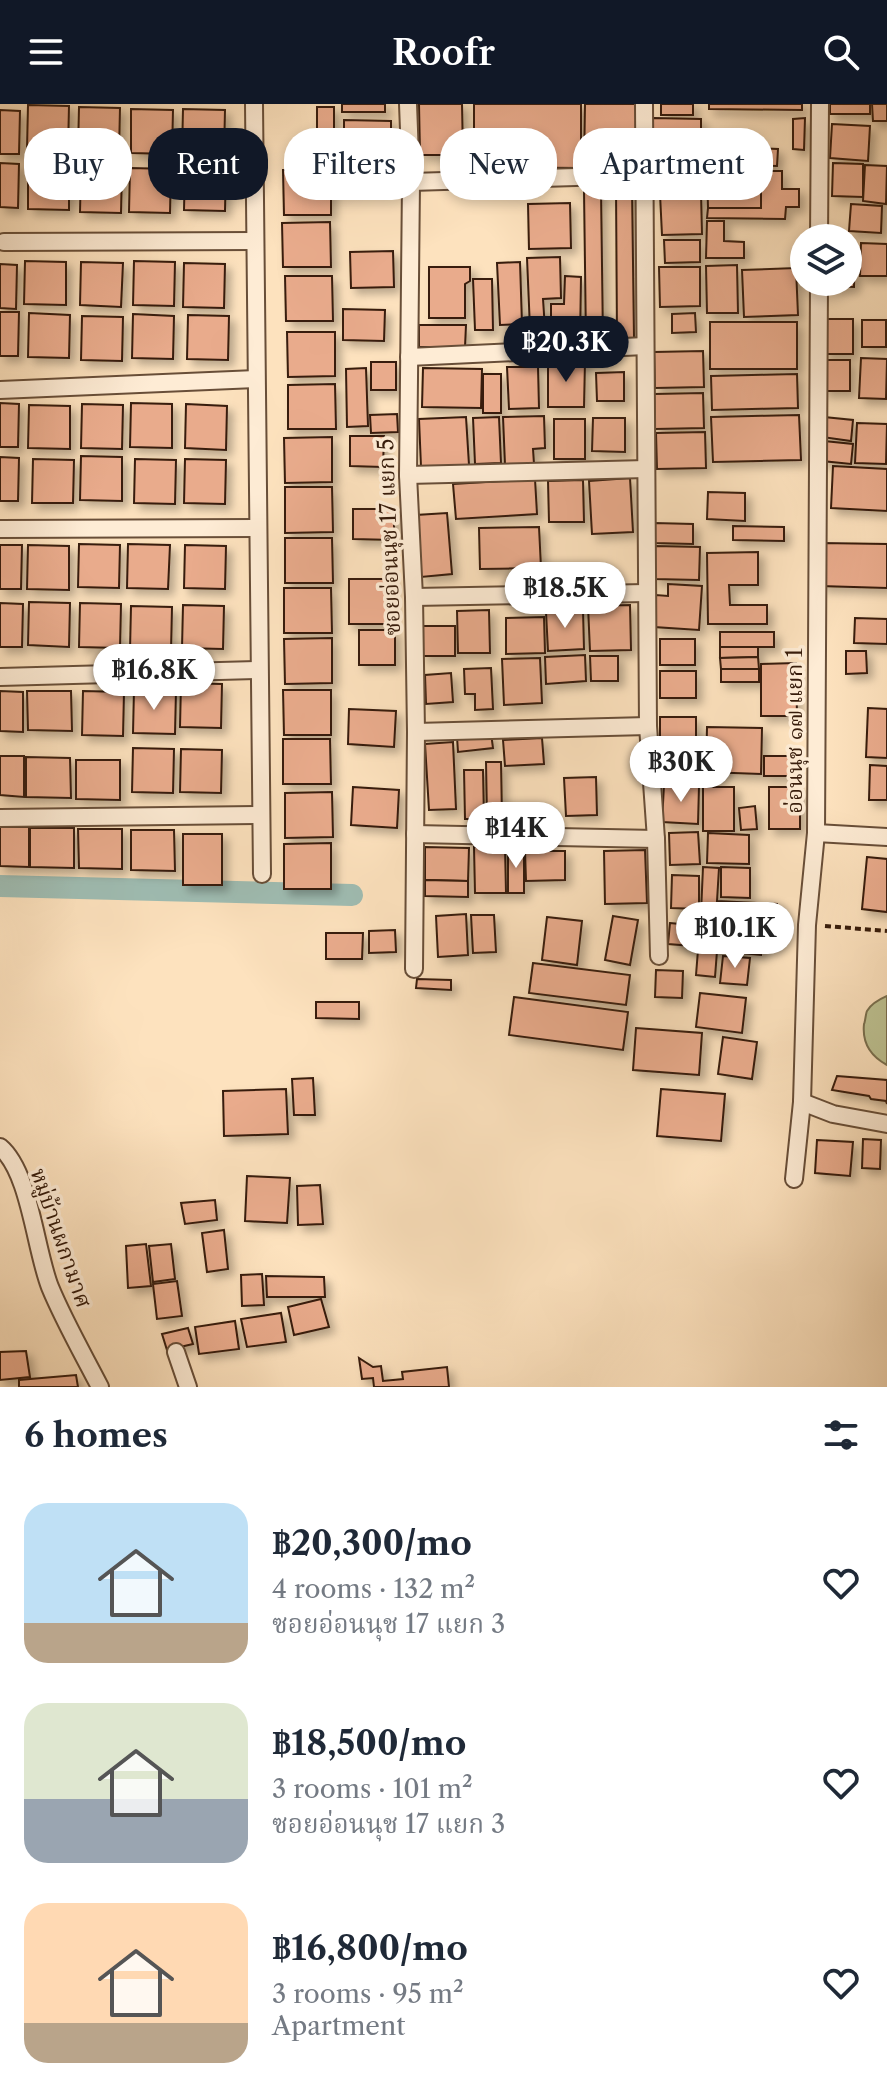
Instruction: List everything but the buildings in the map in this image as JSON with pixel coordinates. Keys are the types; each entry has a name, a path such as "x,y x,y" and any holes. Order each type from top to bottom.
{"street":[{"path":"254,104 262,874"},
{"name":"ซอยอ่อนนุช 17 แยก 5","path":"408,104 409,128"},
{"path":"644,104 644,128"},
{"path":"819,224 820,104"},
{"path":"424,182 573,177"},
{"name":"ซอยอ่อนนุช 17 แยก 5","path":"411,200 408,475 416,732 414,969"},
{"path":"644,200 648,726 656,839 659,956"},
{"path":"4,242 255,241"},
{"name":"อ่อนนุช ๑๗ แยก 1","path":"794,1179 802,1102 807,925 816,833 819,296"},
{"path":"409,357 645,346"},
{"path":"0,390 256,379"},
{"path":"408,475 646,469"},
{"path":"1,529 258,528"},
{"path":"414,597 646,593"},
{"path":"0,677 259,670"},
{"path":"416,732 648,726"},
{"path":"0,818 261,815"},
{"path":"816,833 887,837"},
{"path":"415,834 656,839"},
{"path":"802,1102 833,1114 887,1124"},
{"name":"หมู่บ้านผกามาศ","path":"0,1147 7,1153 26,1192 49,1285 100,1387"},
{"path":"176,1352 188,1387"}],"path":[{"path":"807,925 887,931"}],"green space":[{"path":"887,996 887,1065 868,1048 864,1024 867,1011"}],"waterway":[{"path":"0,886 352,895"}]}
